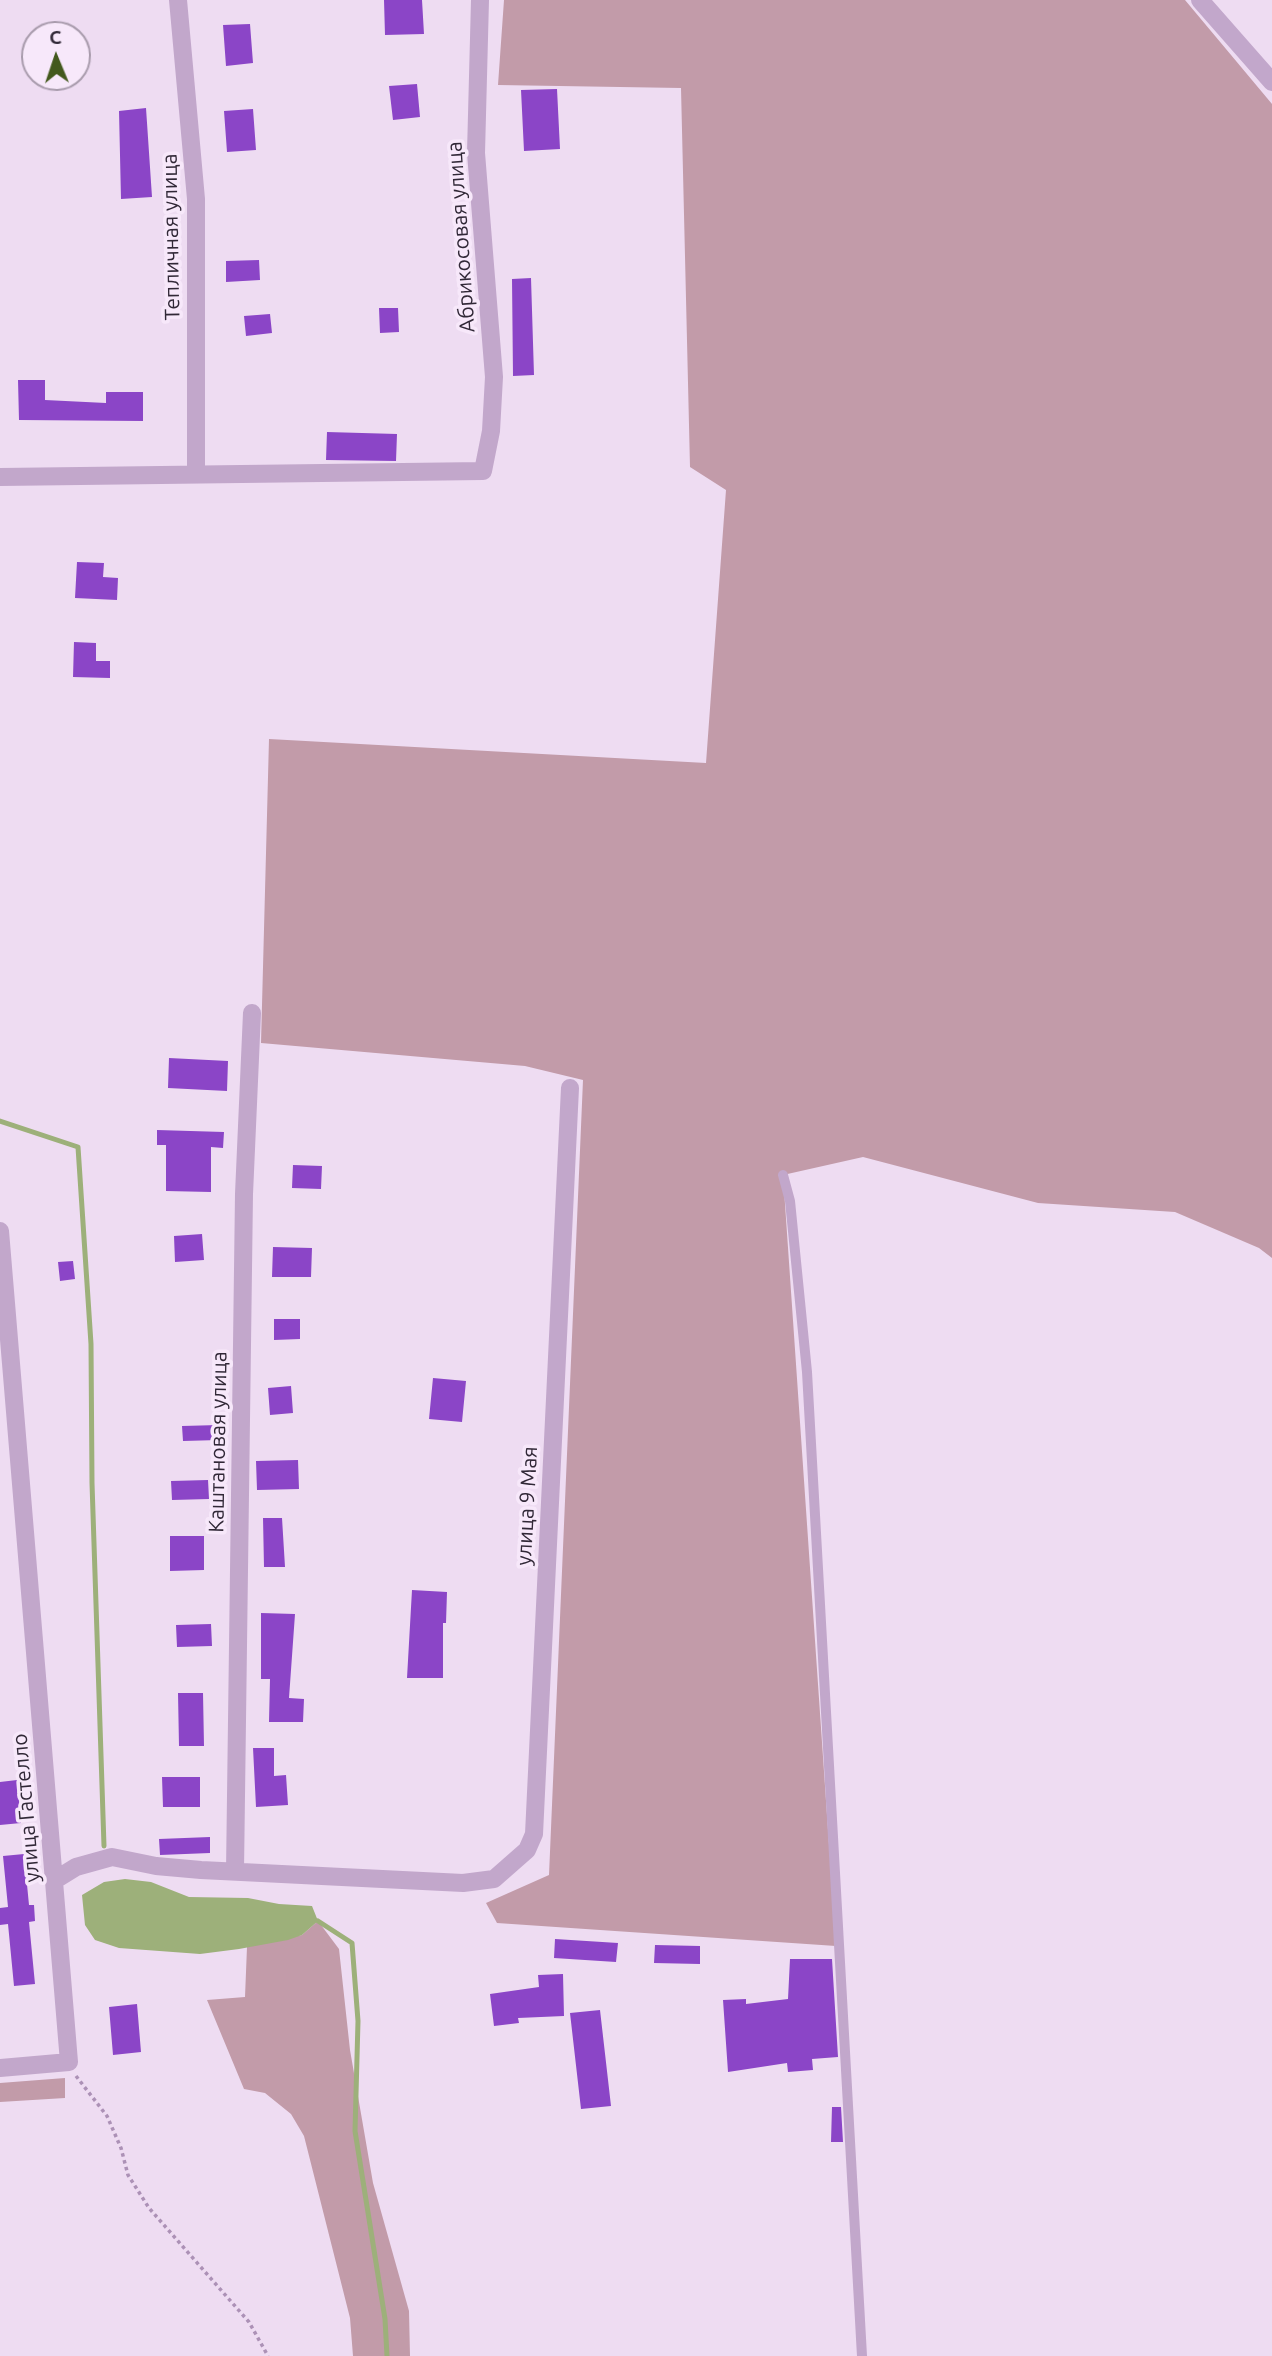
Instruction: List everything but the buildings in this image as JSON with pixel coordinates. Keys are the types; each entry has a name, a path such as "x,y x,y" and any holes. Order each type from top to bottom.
{"street":[{"name":"Тепличная улица","path":"178,0 197,199 196,474"},
{"name":"Абрикосовая улица","path":"196,474 483,471 491,431 494,377 487,262 476,153 480,0"},
{"path":"1200,0 1272,82"},
{"path":"0,477 196,474"},
{"name":"Каштановая улица","path":"235,1871 244,1194 252,1013"},
{"name":"улица 9 Мая","path":"55,1880 76,1867 112,1857 156,1866 463,1883 494,1879 527,1850 534,1834 570,1088"},
{"name":"улица Гастелло","path":"0,1231 69,2062"},
{"path":"0,2068 69,2062"}],"lane":[{"path":"783,1175 790,1201 807,1372 862,2356"}],"path":[{"path":"69,2062 78,2082 107,2116 121,2148 128,2175 149,2208 248,2322 268,2356"}],"shaded area":[{"path":"504,0 1185,0 1272,104 1272,1258 1259,1248 1175,1212 1038,1203 863,1157 783,1175 836,1946 497,1923 486,1903 549,1875 583,1080 525,1066 261,1043 269,739 706,763 726,490 690,467 681,88 498,85"},
{"path":"125,1879 151,1882 189,1897 248,1898 279,1904 312,1906 318,1921 302,1935 288,1940 239,1949 200,1954 119,1948 95,1940 85,1925 82,1895 104,1882"},
{"path":"318,1921 339,1949 350,2050 373,2183 409,2311 410,2356 353,2356 350,2318 304,2136 291,2114 265,2093 244,2089 207,2000 245,1997 247,1947 302,1935"},
{"path":"65,2078 65,2098 0,2102 0,2083"}],"waterway":[{"path":"0,1121 78,1147 91,1344 92,1483 104,1846"},
{"path":"318,1921 352,1943 358,2021 355,2131 385,2319 387,2356"}]}
